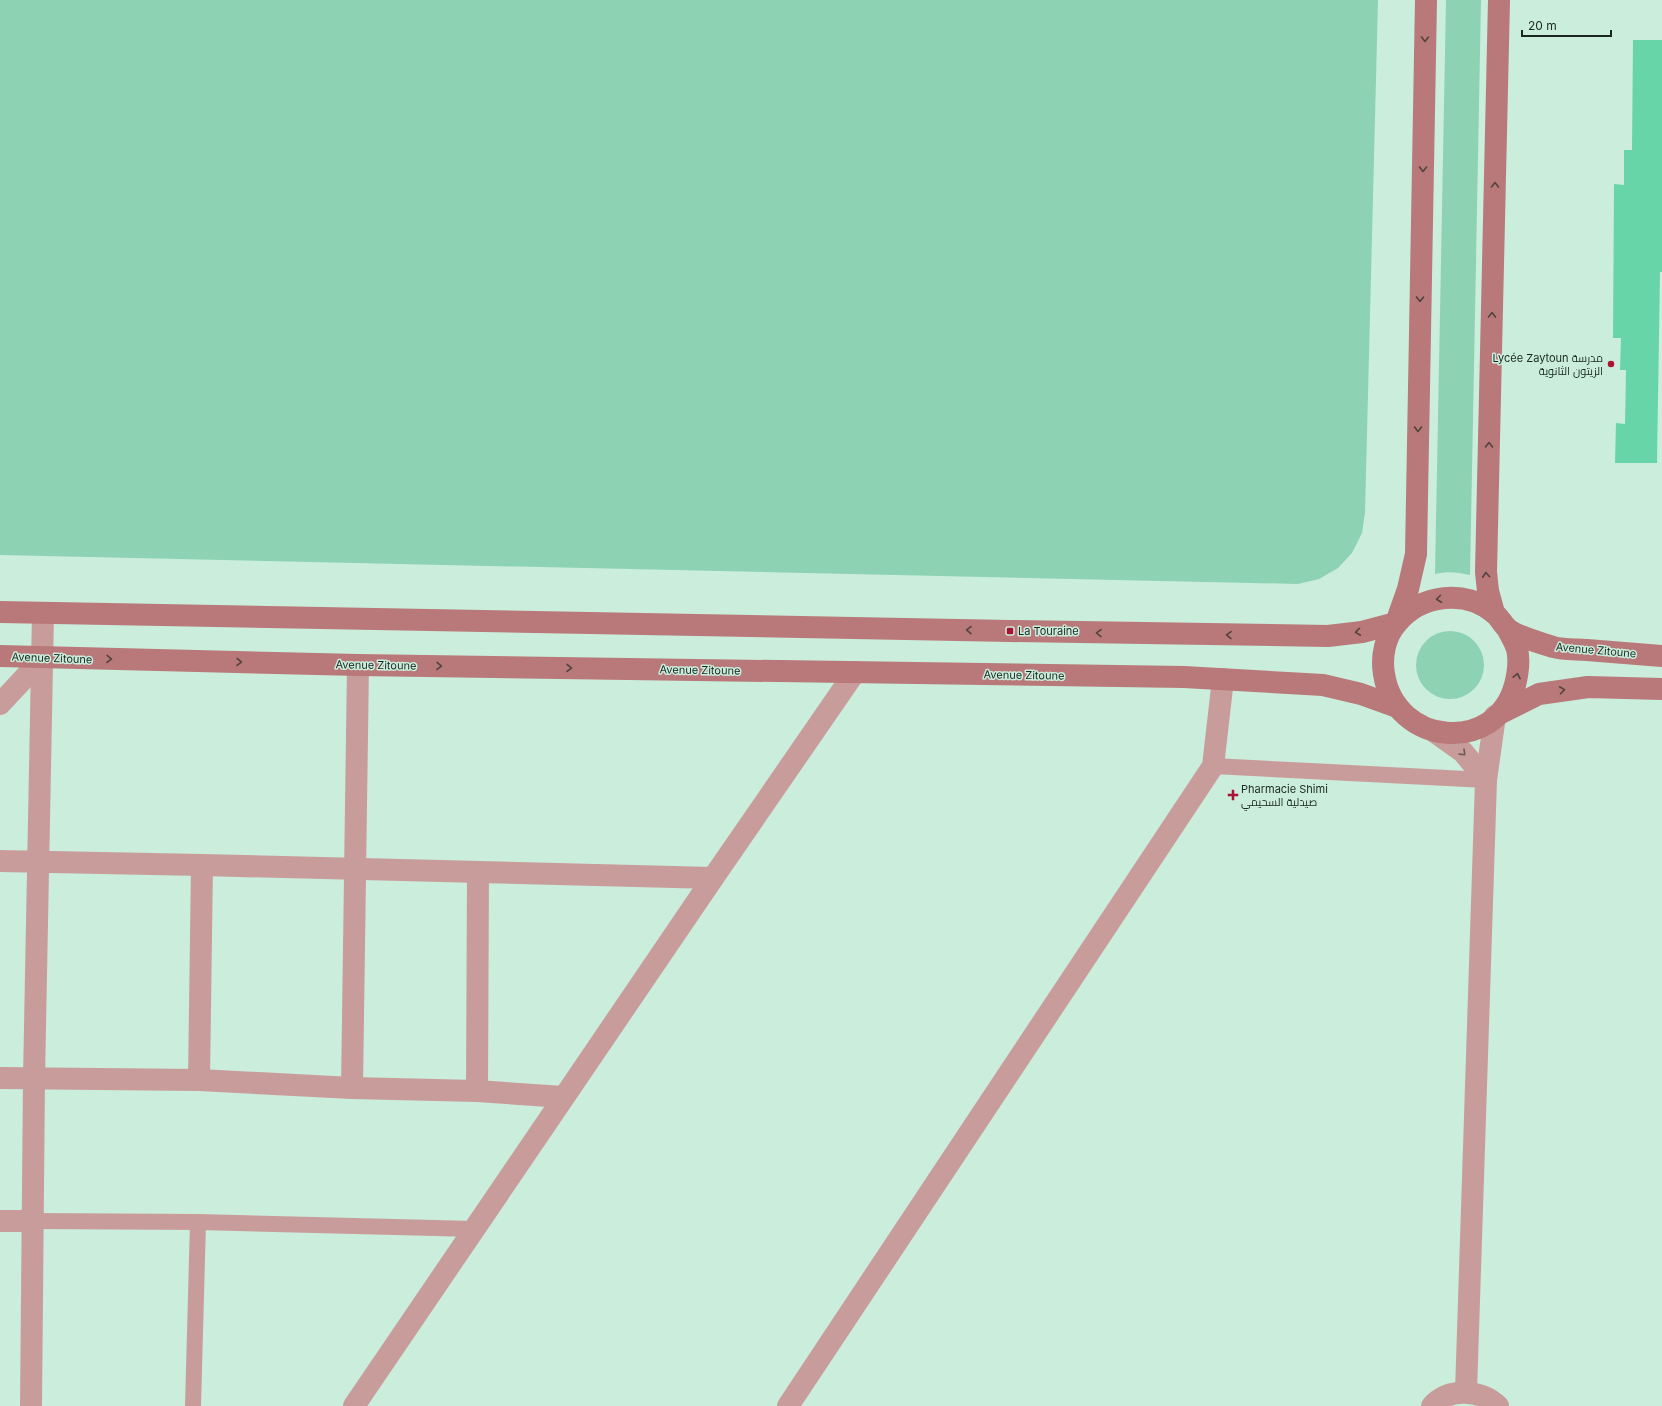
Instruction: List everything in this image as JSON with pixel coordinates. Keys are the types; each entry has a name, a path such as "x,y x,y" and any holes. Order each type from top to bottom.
{"main road":[{"path":"1426,0 1416,554 1408,589 1396,623 1386,643 1382,664 1386,687 1397,707 1414,723 1435,732 1458,734 1481,727 1497,715 1539,694 1588,687 1662,689"},
{"path":"1494,613 1488,591 1486,572 1499,0"},
{"path":"0,612 1328,636 1362,632 1396,623 1412,609 1432,600 1454,597 1475,602 1494,613 1508,630 1517,650 1519,672 1513,694 1497,715"},
{"name":"Avenue Zitoune","path":"1508,630 1556,648 1662,656"},
{"name":"Avenue Zitoune","path":"0,656 358,664 1223,679 1323,685 1361,694 1397,707"}],"street":[{"path":"30,1406 34,1079 44,613"},
{"path":"0,704 43,658"},
{"path":"352,1088 358,664"},
{"path":"354,1406 712,878 855,672"},
{"path":"788,1406 1213,766 1223,679"},
{"path":"1466,1392 1486,780 1497,715"},
{"path":"1435,732 1463,752 1486,780"},
{"path":"0,861 712,878"},
{"path":"199,1080 202,865"},
{"path":"477,1091 478,872"},
{"path":"0,1078 199,1080 352,1088 477,1091 563,1097"},
{"path":"0,1221 32,1221"},
{"path":"1432,1406 1449,1395 1466,1392 1481,1395 1498,1406"}],"lane":[{"path":"1213,766 1486,780"},
{"path":"32,1221 198,1222 475,1229"},
{"path":"193,1406 198,1222"}],"green space":[{"path":"0,0 1378,0 1365,512 1362,533 1352,553 1338,568 1319,579 1298,584 0,555"},
{"path":"1446,0 1481,0 1470,575 1452,572 1435,574"},
{"path":"1450,631 1463,634 1474,641 1481,652 1484,665 1481,678 1474,689 1463,696 1450,699 1437,696 1426,689 1419,678 1416,665 1419,652 1426,641 1437,634"}],"building":[{"path":"1633,40 1662,40 1662,272 1660,272 1657,463 1615,463 1616,423 1625,424 1626,370 1620,370 1621,338 1613,338 1614,184 1624,185 1624,150 1632,150"}],"place":[{"name":"Lycée Zaytoun مدرسة الزيتون الثانوية","path":"1611,364"},
{"name":"La Touraine","path":"1010,631"},
{"name":"Pharmacie Shimi صيدلية السحيمي","path":"1233,795"}]}
